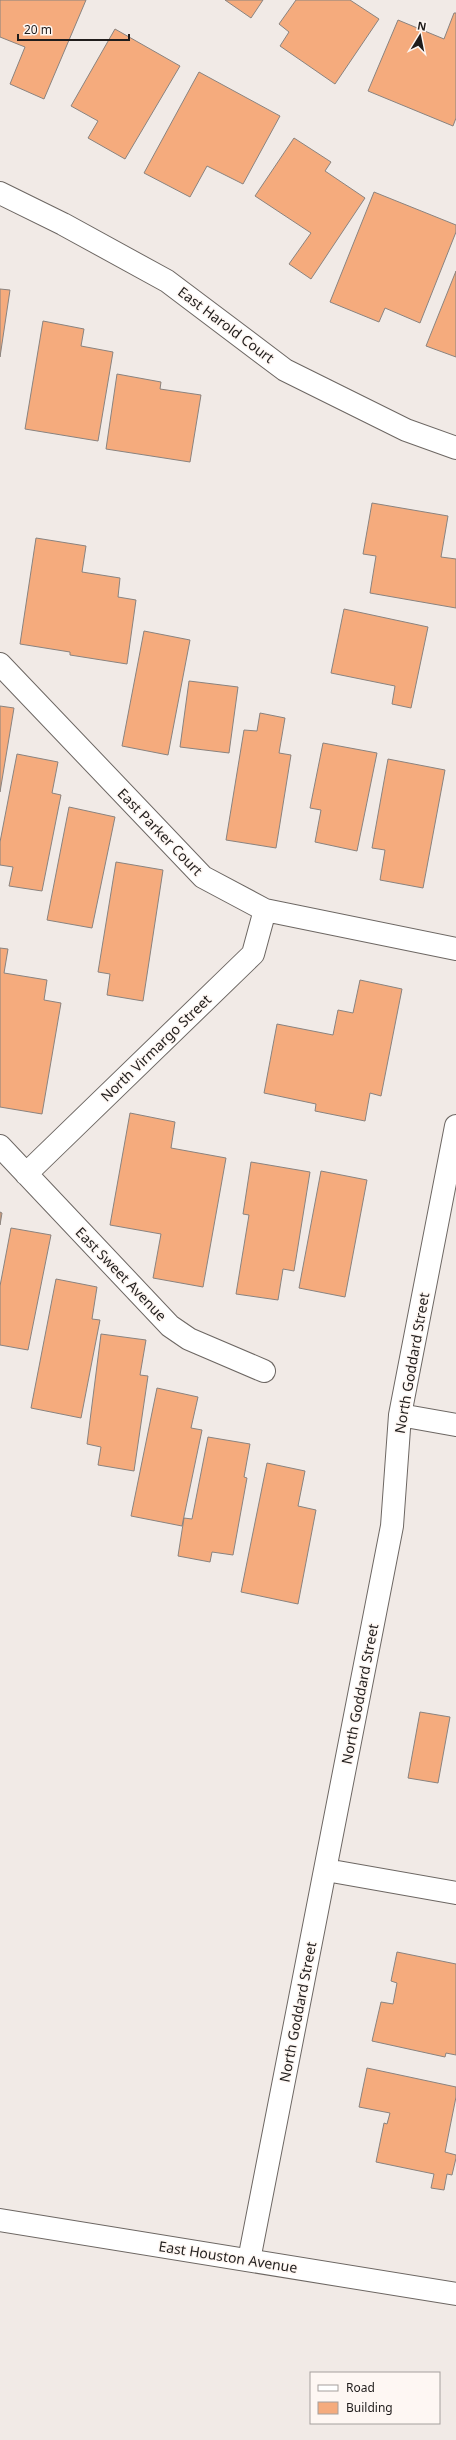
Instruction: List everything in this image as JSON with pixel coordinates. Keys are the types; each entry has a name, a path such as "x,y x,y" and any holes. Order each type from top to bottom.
{"street":[{"name":"East Harold Court","path":"0,193 63,224 167,281 285,370 406,430 456,448"},
{"name":"East Parker Court","path":"0,664 203,876 265,910 456,948"},
{"name":"North Virmargo Street","path":"26,1174 253,954 265,910"},
{"name":"North Goddard Street","path":"249,2260 392,1526 400,1415 456,1126"},
{"name":"East Sweet Avenue","path":"0,1146 170,1326 189,1339 264,1371"},
{"path":"400,1415 456,1424"},
{"path":"326,1870 456,1893"},
{"name":"East Houston Avenue","path":"0,2220 456,2294"}],"building":[{"path":"0,0 86,0 44,99 10,84 25,47 0,37"},
{"path":"225,0 263,0 251,18"},
{"path":"296,0 350,0 379,19 335,84 280,46 289,32 279,24"},
{"path":"454,13 456,13 456,118 453,126 368,91 398,20 444,39"},
{"path":"115,29 180,66 125,159 88,138 98,121 71,106"},
{"path":"199,72 280,116 243,184 207,166 190,197 144,173"},
{"path":"294,138 331,162 325,171 365,198 311,279 289,264 311,233 255,196"},
{"path":"374,192 456,225 456,232 420,323 385,308 379,322 330,302"},
{"path":"456,271 456,357 426,346"},
{"path":"0,289 10,290 0,357"},
{"path":"43,321 84,329 81,346 113,352 98,441 25,429"},
{"path":"117,374 161,382 160,389 201,395 190,462 106,449"},
{"path":"372,503 448,516 441,557 456,559 456,608 370,593 376,556 363,554"},
{"path":"36,538 86,546 82,572 120,578 118,597 136,600 127,664 70,655 70,652 20,644"},
{"path":"344,609 428,627 411,708 392,704 395,686 331,673"},
{"path":"144,631 190,640 168,755 122,746"},
{"path":"189,681 238,687 229,753 180,747"},
{"path":"0,706 14,708 0,792"},
{"path":"260,713 285,718 279,753 291,755 276,848 226,840 244,730 257,731"},
{"path":"323,743 377,753 357,851 315,842 321,810 310,808"},
{"path":"17,754 58,762 52,793 61,795 42,891 9,886 13,867 0,865 0,842"},
{"path":"388,759 445,770 423,888 380,880 385,850 372,848"},
{"path":"69,807 115,817 92,928 47,920"},
{"path":"116,862 163,870 143,1001 107,995 110,974 98,972"},
{"path":"0,948 8,949 4,973 47,980 44,1000 61,1003 42,1114 0,1107"},
{"path":"360,980 402,989 381,1096 370,1093 365,1121 315,1111 316,1104 264,1093 277,1024 333,1035 338,1010 353,1013"},
{"path":"130,1113 175,1122 171,1148 226,1158 203,1287 153,1278 161,1234 110,1225"},
{"path":"251,1162 310,1172 294,1271 283,1269 278,1300 236,1294 249,1215 243,1214"},
{"path":"321,1171 367,1180 345,1297 299,1288"},
{"path":"0,1212 2,1213 0,1225"},
{"path":"11,1228 51,1235 28,1350 0,1345 0,1286"},
{"path":"56,1279 97,1287 92,1319 100,1320 81,1418 31,1408"},
{"path":"101,1334 146,1340 140,1375 148,1376 134,1471 98,1465 101,1447 87,1444"},
{"path":"157,1388 198,1397 191,1428 202,1430 182,1526 131,1516"},
{"path":"208,1437 250,1444 244,1477 247,1478 233,1555 212,1552 210,1562 178,1556 184,1518 192,1519"},
{"path":"267,1463 305,1471 298,1506 316,1510 298,1604 241,1592"},
{"path":"420,1712 450,1717 438,1783 408,1778"},
{"path":"397,1952 456,1964 456,2055 446,2053 445,2057 372,2041 381,2002 393,2004 397,1983 391,1981"},
{"path":"367,2068 456,2087 456,2097 445,2152 456,2155 456,2158 452,2175 447,2174 444,2190 431,2188 434,2174 376,2162 384,2123 387,2124 390,2113 359,2107"}]}
